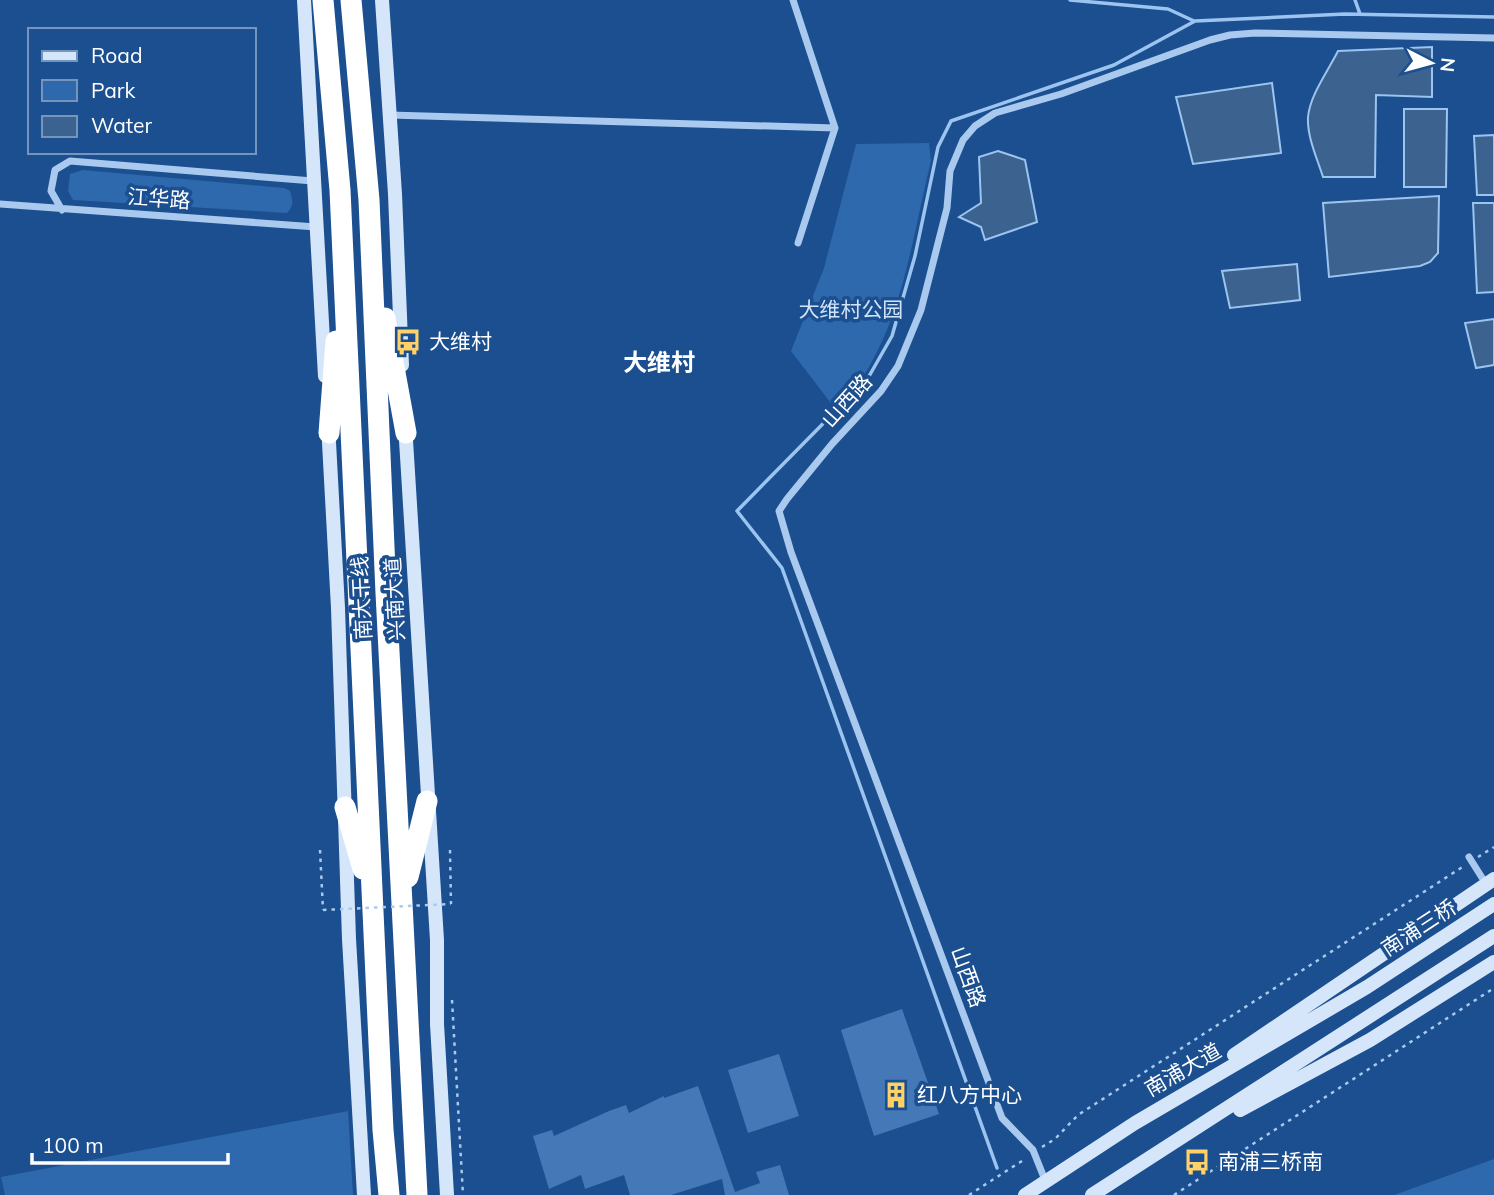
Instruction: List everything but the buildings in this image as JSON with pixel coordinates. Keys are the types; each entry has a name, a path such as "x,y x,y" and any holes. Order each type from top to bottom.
{"highway":[{"name":"南大干线","path":"323,0 342,234 383,1130 389,1195"},
{"name":"南大干线","path":"351,7 370,236 418,1195"},
{"path":"329,433 342,234"},
{"path":"370,236 406,433"},
{"path":"402,899 427,801"},
{"path":"345,807 373,900"}],"main road":[{"path":"304,0 329,433 349,939 365,1195"},
{"name":"兴南大道","path":"382,0 437,940 438,1024 447,1195"},
{"path":"1135,1123 1490,882"},
{"name":"南浦三桥","path":"1367,987 1494,904"},
{"path":"1093,1195 1494,936"},
{"path":"1144,1162 1370,1040 1491,967"},
{"name":"南浦大道","path":"1025,1195 1135,1123 1367,987"}],"street":[{"path":"793,0 835,128 798,243"},
{"name":"山西路","path":"1045,1180 1033,1150 1002,1118 796,565 779,511 832,443 881,391 898,366 921,310 947,208 950,171 956,153 969,133 995,113 1061,94 1230,35 1255,33 1494,38"},
{"path":"390,115 835,128"},
{"path":"62,210 51,191 55,170 70,161 313,181"},
{"name":"江华路","path":"0,204 316,227"},
{"path":"1469,857 1490,882"}],"path":[{"path":"1489,850 1494,847"},
{"path":"320,850 323,910 451,904 450,850"},
{"path":"1055,1139 1078,1115 1452,874"},
{"path":"1174,1195 1494,988"},
{"path":"969,1195 1020,1163"}],"green space":[{"name":"大维村公园","path":"929,143 931,161 907,266 891,318 866,372 833,406 791,351 824,268 856,144"},
{"path":"83,170 284,188 290,191 292,203 287,213 73,200 68,191 70,174"},
{"path":"348,1111 353,1195 5,1195 1,1177"},
{"path":"1494,1159 1494,1195 1394,1195"}],"water":[{"path":"1432,47 1432,97 1376,95 1375,177 1323,177 1311,140 1308,117 1316,92 1338,51"},
{"path":"1272,83 1281,153 1193,164 1176,97"},
{"path":"1404,109 1447,109 1446,187 1404,187"},
{"path":"1494,135 1494,195 1477,195 1474,136"},
{"path":"998,151 1025,160 1037,222 985,240 981,227 959,217 981,203 979,157"},
{"path":"1439,196 1438,253 1430,262 1420,266 1329,277 1323,203"},
{"path":"1473,203 1494,203 1494,292 1477,293"},
{"path":"1297,264 1300,300 1230,308 1222,271"},
{"path":"1494,319 1494,365 1476,368 1465,323"}],"waterway":[{"path":"1070,0 1168,9 1194,21"},
{"path":"1355,0 1360,14"},
{"path":"997,1168 782,568 737,511 868,378 892,336 915,256 938,147 951,121 1114,65 1195,21 1345,14 1494,17"}],"place":[{"name":"大维村","path":"408,342"},
{"name":"红八方中心","path":"896,1095"},
{"name":"南浦三桥南","path":"1197,1162"}],"district":[{"name":"大维村","path":"659,363"}]}
